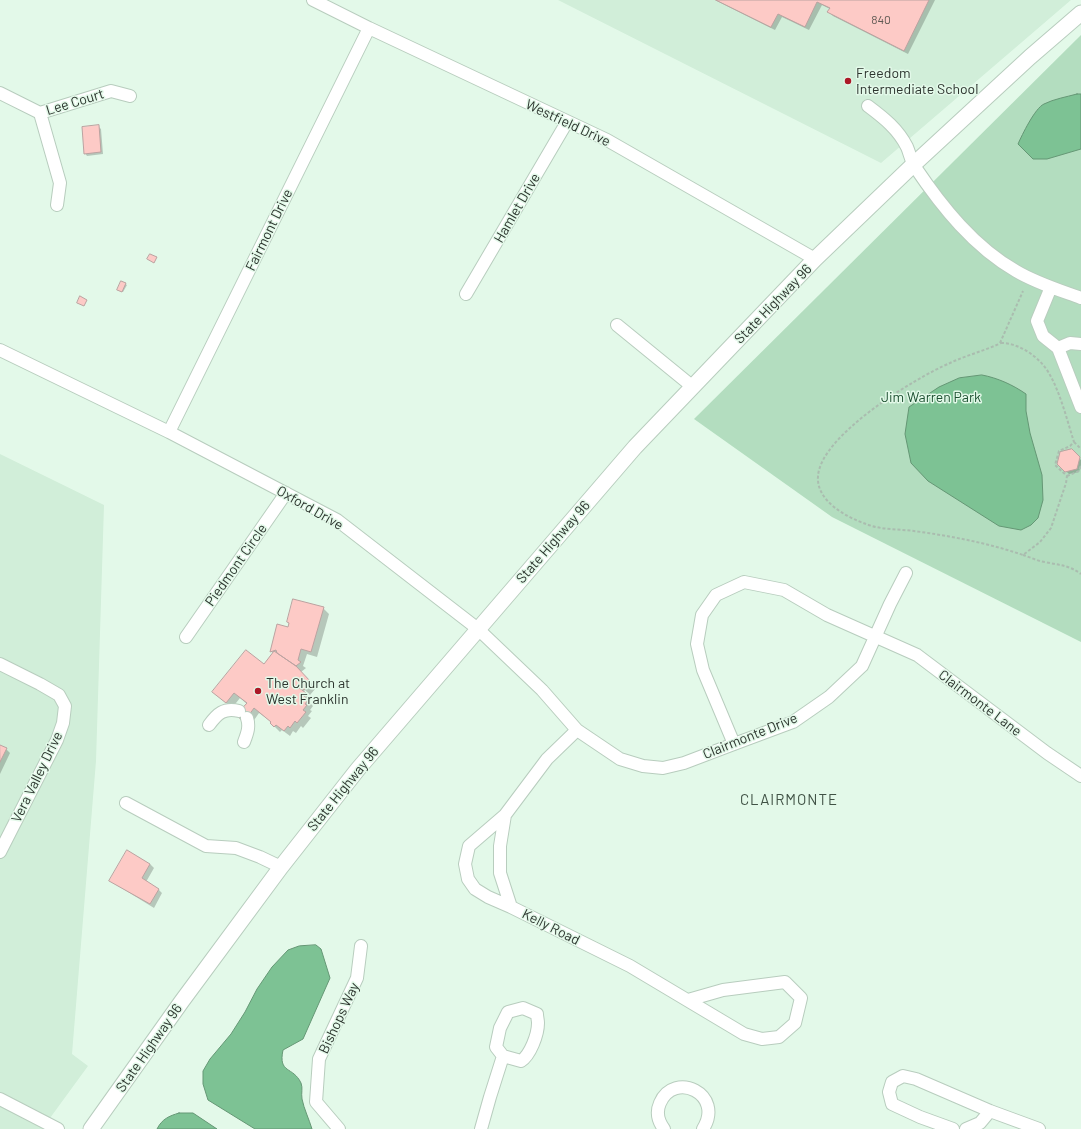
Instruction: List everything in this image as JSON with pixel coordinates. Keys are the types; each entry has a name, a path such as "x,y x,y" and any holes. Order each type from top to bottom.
{"main road":[{"name":"State Highway 96","path":"91,1129 182,1001 281,867 358,768 635,446 816,259 913,165 1030,57 1081,13"}],"street":[{"name":"Westfield Drive","path":"313,0 369,28 607,140 816,259"},
{"name":"Fairmont Drive","path":"169,432 369,28"},
{"name":"Lee Court","path":"0,93 40,114 112,91 130,96"},
{"path":"868,106 882,116 899,133 908,149 913,165 945,210 978,243 1017,271 1051,287 1081,298"},
{"path":"40,114 60,183 57,205"},
{"name":"Hamlet Drive","path":"466,294 567,122"},
{"path":"1051,287 1037,321 1043,336 1058,348 1081,407"},
{"path":"617,325 693,387"},
{"path":"1058,348 1070,343 1081,344"},
{"name":"Oxford Drive","path":"0,350 169,432 337,520 478,629 542,690 577,730"},
{"name":"Piedmont Circle","path":"186,637 286,493"},
{"name":"Clairmonte Drive","path":"577,730 620,759 643,766 663,768 684,763 793,722 829,698 862,666 890,604 906,573"},
{"name":"Clairmonte Lane","path":"734,744 703,670 697,644 702,615 716,596 744,582 784,590 827,615 917,655 1081,776"},
{"name":"Vera Valley Drive","path":"0,664 59,695 65,706 63,723 57,740 0,852"},
{"path":"209,725 216,716 222,712 232,709 243,715 249,724 244,742"},
{"name":"Kelly Road","path":"577,730 547,758 505,815 500,846 500,873 511,907 630,966 744,1034 762,1039 779,1037 795,1023 801,998 785,982 724,990 688,1000"},
{"path":"126,803 206,846 236,848 281,867"},
{"path":"505,815 470,846 465,864 468,879 475,889 511,907"},
{"name":"Bishops Way","path":"339,1129 316,1102 319,1059 357,978 361,946"},
{"path":"481,1129 503,1056"},
{"path":"954,1129 920,1117 892,1104 889,1092 892,1082 903,1076 916,1079 990,1111 1039,1129"},
{"path":"664,1129 657,1116 658,1107 667,1092 675,1088 684,1087 693,1089 700,1093 705,1099 709,1115 707,1123 703,1129"},
{"path":"0,1099 58,1129"},
{"path":"966,1129 980,1123 990,1111"}],"path":[{"path":"1000,343 1023,291"},
{"path":"1081,449 1074,442 1050,375 1043,365 1030,353 1018,346 1008,343 1000,343 950,362 909,384 872,409 833,445 820,465 818,477 822,493 834,508 868,525 947,536 999,547 1043,562 1062,564 1074,568 1081,574"},
{"path":"1023,555 1040,542 1051,528 1066,483 1066,476 1055,465 1059,451 1070,446 1074,442"},
{"path":"1066,476 1079,471 1081,465"}],"shaded area":[{"name":"Freedom Intermediate School","path":"558,0 1071,0 881,163"},
{"path":"1081,94 1081,149 1047,159 1033,159 1018,144 1033,116 1040,106 1044,104 1056,99"},
{"path":"982,375 1005,382 1026,394 1026,411 1030,433 1042,475 1043,500 1038,518 1031,525 1021,530 999,526 928,481 911,463 905,434 909,407 939,387 959,378"},
{"path":"0,454 104,505 96,761 72,1054 88,1066 42,1129 0,1129"},
{"path":"316,945 321,949 330,978 303,1039 283,1050 282,1058 284,1067 294,1074 301,1083 303,1103 312,1129 255,1129 208,1100 203,1084 203,1071 210,1059 231,1034 257,989 272,967 288,950 299,946"},
{"path":"179,1113 193,1113 217,1129 157,1129 166,1118"}],"green space":[{"name":"Jim Warren Park","path":"1081,35 1081,642 832,517 694,419"}],"building":[{"name":"Freedom Intermediate School","path":"716,0 929,0 904,51 827,12 830,8 817,2 805,27 778,14 771,27"},
{"path":"99,125 101,152 84,154 82,127"},
{"path":"150,254 157,257 154,263 147,259"},
{"path":"121,281 126,283 122,292 117,290"},
{"path":"80,296 87,300 84,306 77,303"},
{"path":"1072,449 1080,457 1077,469 1065,472 1057,464 1060,452"},
{"path":"293,599 324,607 311,652 301,649 298,660 301,662 296,666 277,653 276,650 270,652 277,624 288,627 289,623 287,622"},
{"name":"The Church at West Franklin","path":"246,650 264,664 274,651 296,666 311,682 304,690 299,686 298,687 306,693 304,696 308,700 305,704 307,705 303,710 306,712 297,723 295,721 290,728 288,726 284,731 276,725 274,727 270,723 271,722 254,708 244,722 236,715 247,703 234,693 226,703 212,692"},
{"path":"0,745 7,748 0,762"},
{"path":"127,850 150,864 142,878 159,889 150,904 109,881"}],"place":[{"name":"Freedom Intermediate School","path":"848,81"},
{"name":"The Church at West Franklin","path":"258,691"}],"district":[{"name":"CLAIRMONTE","path":"789,800"}]}
